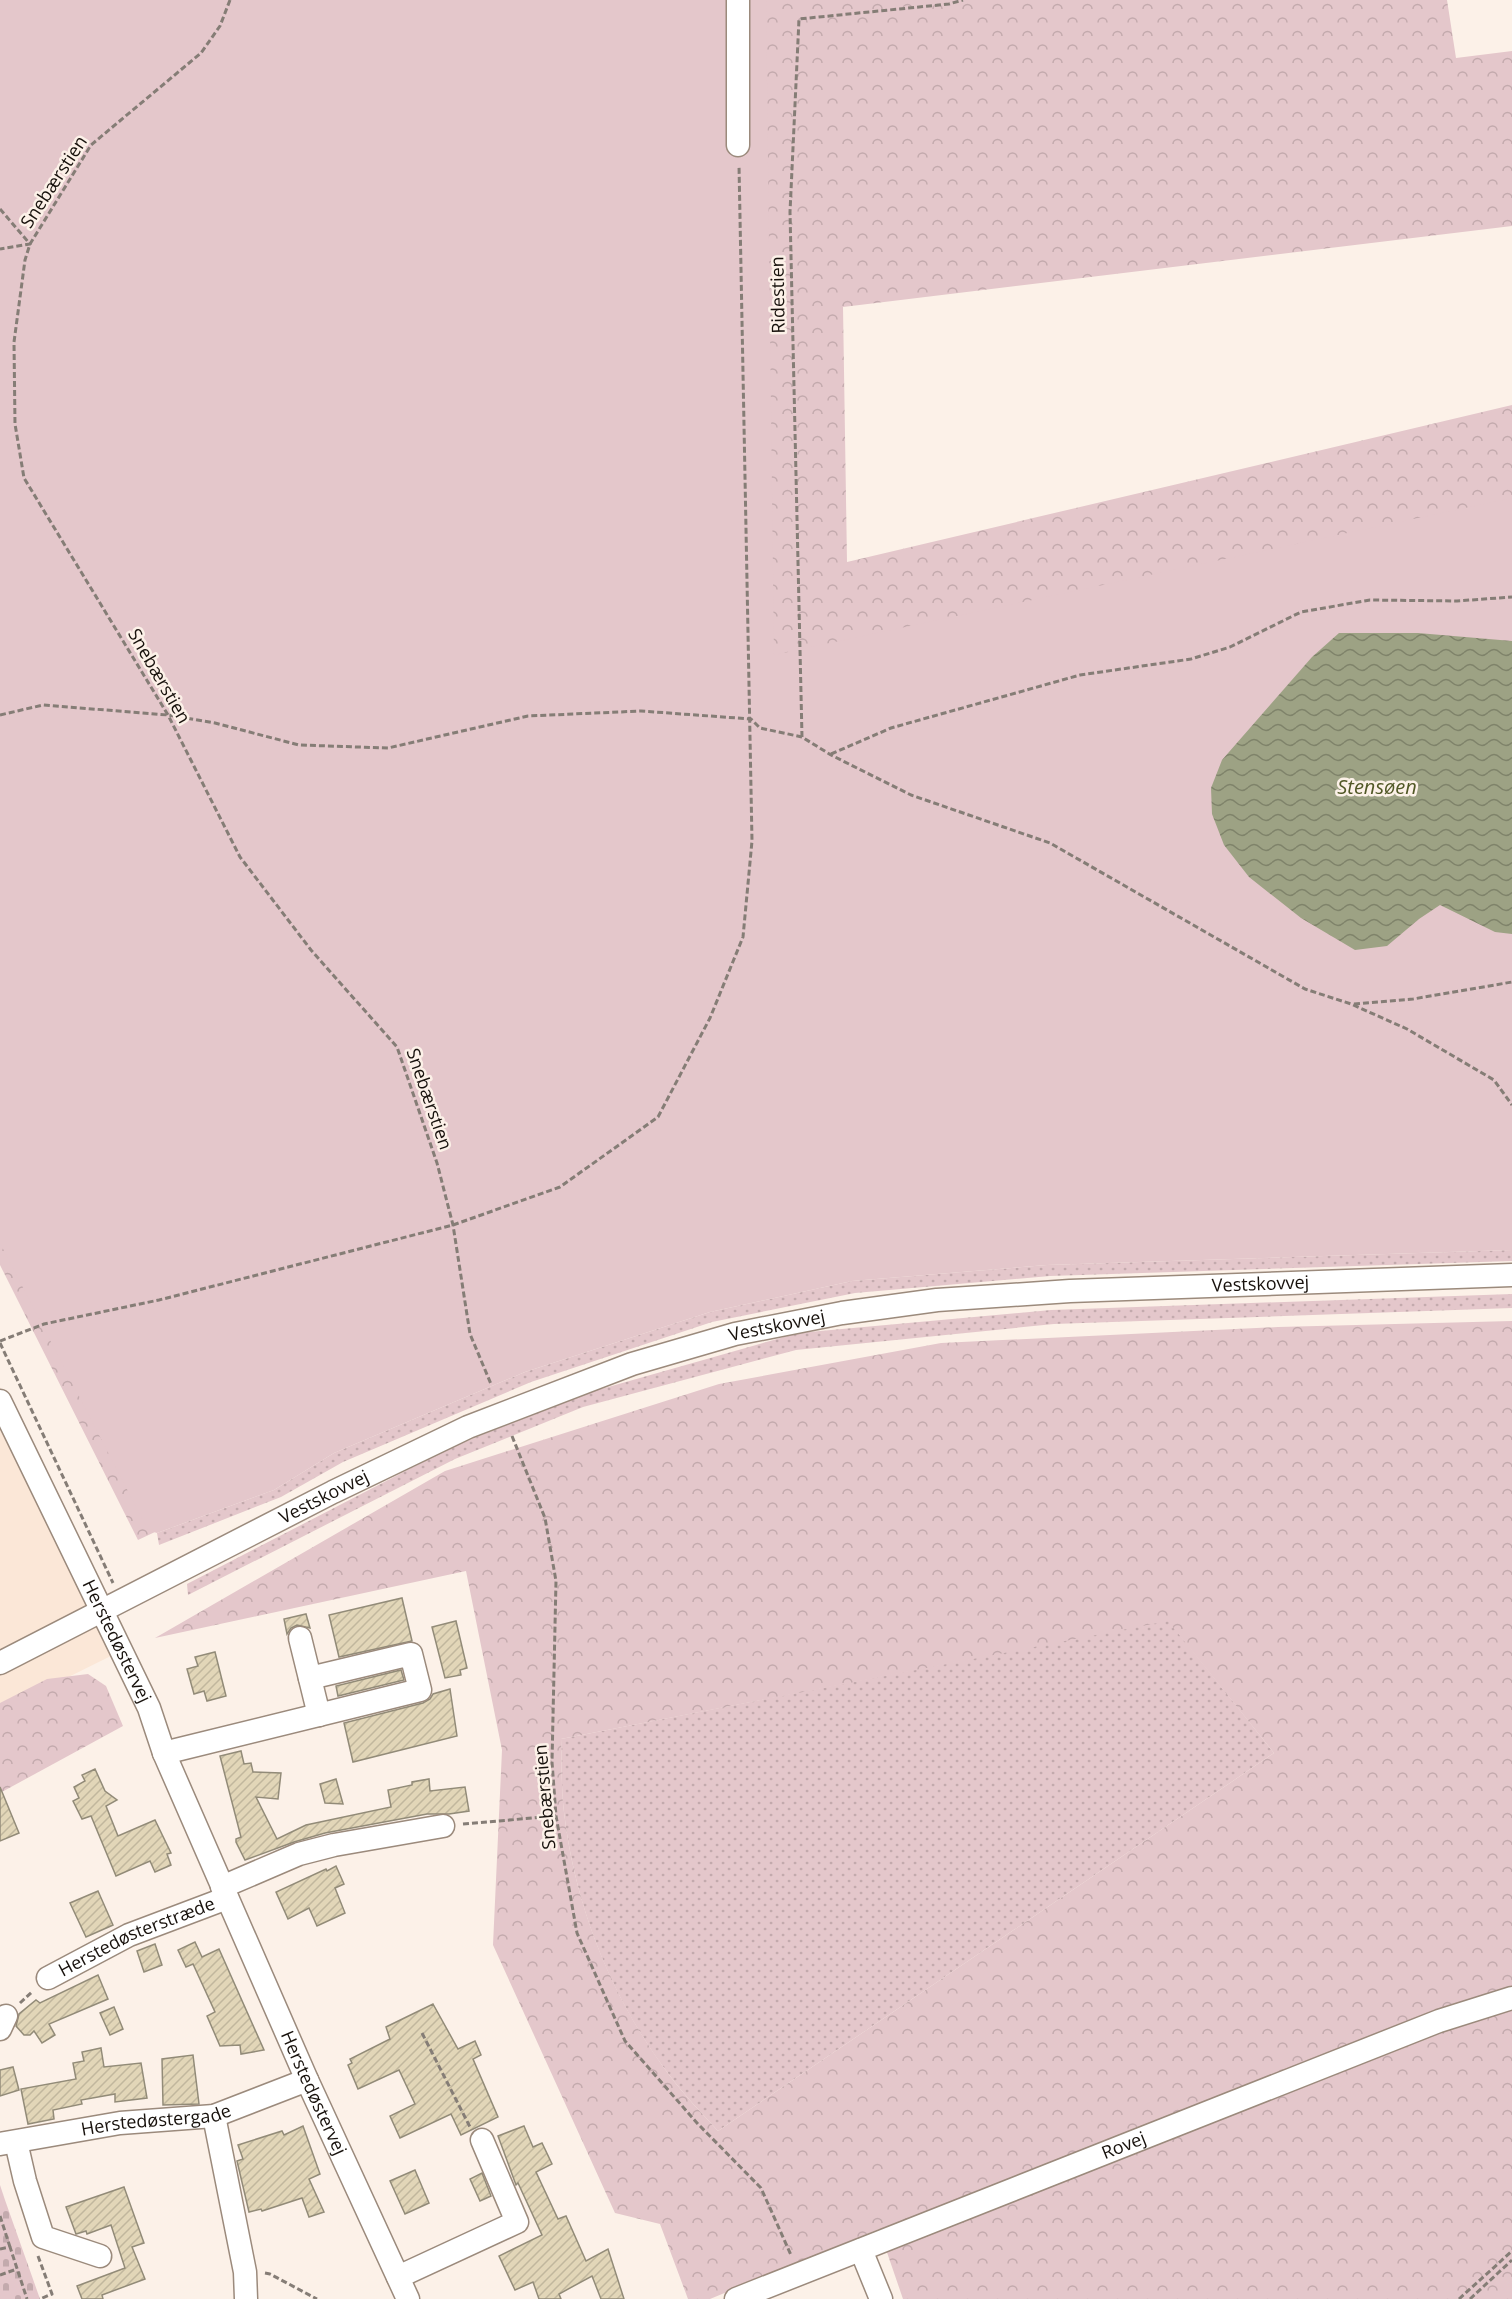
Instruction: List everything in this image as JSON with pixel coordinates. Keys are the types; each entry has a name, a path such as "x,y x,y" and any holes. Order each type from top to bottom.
{"street":[{"path":"738,0 738,145"},
{"name":"Vestskovvej","path":"0,1663 333,1492 468,1427 632,1364 735,1334 842,1313 937,1300 1070,1291 1512,1275"},
{"name":"Herstedøstervej","path":"0,1401 148,1708 164,1753 307,2080 408,2299"},
{"path":"300,1638 319,1715"},
{"path":"164,1753 420,1690 411,1654 310,1678"},
{"path":"225,1893 299,1854 334,1845 443,1826"},
{"name":"Herstedøsterstræde","path":"48,1978 129,1935 225,1893"},
{"name":"Rovej","path":"736,2299 1439,2021 1512,1998"},
{"name":"Herstedøstergade","path":"8,2143 120,2123 214,2116 307,2080"},
{"path":"214,2116 245,2272 246,2299"},
{"path":"398,2277 517,2222 482,2140"},
{"path":"8,2143 25,2181 43,2237 100,2256"},
{"path":"861,2250 881,2299"}],"path":[{"name":"Snebærstien","path":"230,0 220,26 201,53 91,145 30,244 25,260 14,342 15,424 24,478 168,715 240,857 311,950 397,1047 437,1163 453,1225 470,1334 491,1384"},
{"name":"Ridestien","path":"802,737 790,212 799,19 949,4 963,0"},
{"path":"122,1600 0,1342 44,1324 159,1300 453,1225 560,1187 658,1117 710,1018 742,937 752,840 752,719 738,145"},
{"path":"0,209 30,244"},
{"path":"0,249 30,244"},
{"path":"831,754 891,728 1080,675 1191,659 1230,647 1301,612 1370,600 1457,601 1512,597"},
{"path":"0,715 42,705 168,715 215,723 299,745 388,748 528,716 641,711 752,719 760,728 802,737 911,795 1050,843 1305,988 1351,1004 1407,1029 1494,1080 1512,1105"},
{"path":"1351,1004 1413,999 1512,982"},
{"name":"Snebærstien","path":"512,1436 545,1518 556,1581 552,1762 556,1816 577,1934 625,2041 698,2124 761,2188 800,2274"},
{"path":"443,1826 556,1816"},
{"path":"3,2023 48,1978"},
{"path":"422,2033 476,2138 482,2140"},
{"path":"0,2216 27,2299"},
{"path":"40,2299 52,2294 38,2256 43,2237"},
{"path":"0,2249 10,2247"},
{"path":"1459,2299 1512,2251"},
{"path":"1470,2299 1512,2260"},
{"path":"0,2275 17,2269"},
{"path":"245,2272 270,2274 317,2299"}],"shaded area":[{"path":"0,1387 129,1647 0,1711"}],"green space":[{"path":"0,0 1447,0 1456,58 1512,51 1512,226 843,307 847,562 1512,405 1512,560 843,1270 528,1356 138,1540 0,1265"},
{"path":"0,0 766,0 774,655 1512,498 1512,1250 1047,1265 852,1281 710,1312 525,1372 334,1453 274,1490 157,1533 148,1530 0,1243"},
{"path":"1512,1250 1512,1261 1050,1276 855,1293 712,1322 531,1382 343,1462 281,1497 159,1545 157,1533 274,1490 334,1453 525,1372 710,1312 852,1281 1047,1265"},
{"path":"1512,1294 1512,1308 1054,1324 796,1350 583,1407 455,1459 188,1595 187,1584 450,1448 580,1395 798,1333 1051,1310"},
{"path":"1512,1321 1512,2299 903,2299 879,2229 710,2299 688,2299 660,2224 615,2213 493,1945 502,1750 466,1571 155,1638 445,1471 719,1384 941,1343 1278,1327","holes":["1168,1621 1274,1753 718,2131 675,2083 649,2046 614,1984 599,1951 587,1917 569,1847 563,1803 561,1739"]},
{"path":"1168,1620 1274,1753 718,2131 675,2083 649,2047 614,1984 599,1951 577,1883 569,1848 563,1803 561,1739"},
{"path":"88,1674 106,1686 123,1726 0,1793 0,1703 47,1679"},
{"path":"0,2185 5,2200 40,2299 0,2299"}],"water":[{"name":"Stensøen","path":"1339,633 1418,633 1512,641 1512,934 1495,932 1440,905 1387,946 1355,950 1301,918 1249,877 1224,845 1212,814 1211,788 1222,760 1312,657"}],"building":[{"path":"402,1598 412,1641 339,1657 329,1615"},
{"path":"306,1614 310,1628 297,1625 287,1634 284,1619"},
{"path":"456,1621 467,1668 460,1670 461,1675 445,1678 432,1627"},
{"path":"215,1652 226,1696 207,1701 204,1691 194,1694 187,1669 198,1666 195,1657"},
{"path":"401,1670 404,1680 338,1696 336,1686"},
{"path":"450,1689 457,1736 353,1762 344,1723 423,1703 433,1694"},
{"path":"241,1751 244,1764 251,1763 253,1772 281,1773 278,1799 256,1797 277,1839 306,1825 391,1807 388,1790 429,1779 430,1791 465,1787 469,1811 427,1814 325,1833 245,1860 236,1842 236,1839 241,1837 220,1756"},
{"path":"95,1769 105,1791 117,1800 106,1806 118,1836 155,1820 171,1853 167,1854 171,1865 155,1872 150,1861 116,1876 91,1816 82,1819 73,1801 79,1798 74,1787 85,1781 82,1775"},
{"path":"336,1779 343,1804 325,1803 320,1784"},
{"path":"0,1787 19,1833 0,1841"},
{"path":"336,1866 344,1884 335,1888 345,1913 317,1926 309,1908 288,1919 276,1892"},
{"path":"98,1891 113,1925 86,1937 70,1903"},
{"path":"195,1942 202,1957 219,1949 264,2050 241,2054 240,2045 220,2046 207,2016 215,2012 193,1964 186,1967 178,1950"},
{"path":"155,1944 162,1965 144,1972 137,1951"},
{"path":"98,1975 108,1999 49,2024 55,2035 42,2043 34,2031 30,2035 24,2035 16,2026 19,2014 36,2000 40,2003"},
{"path":"433,2004 458,2049 475,2041 481,2055 473,2059 498,2117 461,2135 451,2114 400,2138 390,2116 415,2104 399,2070 358,2089 348,2065 352,2063 350,2059 390,2039 386,2027"},
{"path":"114,2007 123,2029 110,2035 100,2013"},
{"path":"101,2048 104,2067 141,2063 147,2098 115,2102 115,2094 81,2100 82,2104 53,2110 54,2119 28,2124 21,2089 76,2079 73,2063 84,2061 82,2052"},
{"path":"193,2055 199,2104 163,2105 162,2059"},
{"path":"13,2067 19,2090 0,2096 0,2070"},
{"path":"303,2126 320,2174 309,2179 324,2212 309,2217 302,2198 262,2211 261,2209 249,2212 237,2161 243,2159 238,2145 282,2131 284,2135"},
{"path":"524,2126 533,2147 542,2143 552,2164 536,2172 558,2219 566,2216 586,2261 608,2249 624,2299 601,2299 592,2276 559,2294 561,2299 539,2299 533,2282 515,2290 499,2256 542,2235 518,2183 516,2185 498,2136"},
{"path":"415,2170 429,2203 405,2214 390,2181"},
{"path":"482,2173 491,2196 480,2201 470,2179"},
{"path":"124,2187 144,2243 132,2247 145,2279 102,2295 103,2299 82,2299 77,2286 125,2268 111,2225 87,2234 86,2231 76,2234 66,2207"}]}
